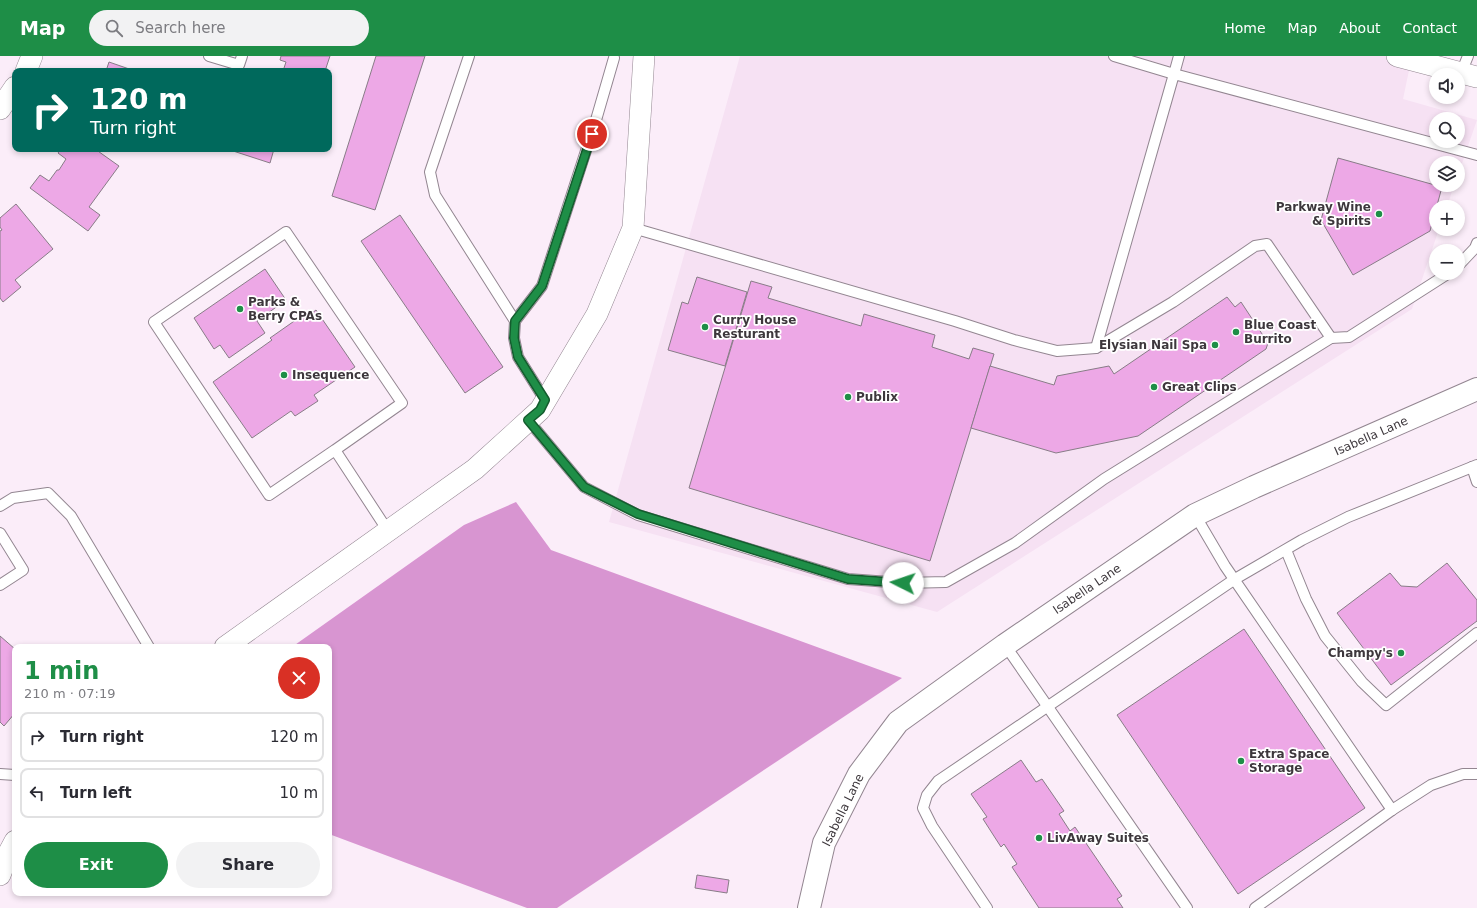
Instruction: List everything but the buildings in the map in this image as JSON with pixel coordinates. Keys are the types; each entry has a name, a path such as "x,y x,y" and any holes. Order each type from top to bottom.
{"street":[{"path":"27,68 32,56"},
{"path":"229,644 475,469 540,410 597,314 633,228 644,56"},
{"path":"1397,56 1469,69"},
{"path":"0,109 12,91"},
{"name":"Isabella Lane","path":"810,908 824,843 860,774 898,722 1005,645 1195,515 1254,487 1477,389"},
{"path":"0,875 12,847"}],"lane":[{"path":"209,56 239,65 242,56"},
{"path":"469,56 430,172 434,195 515,321"},
{"path":"1114,56 1174,74 1477,155"},
{"path":"1096,348 1179,56"},
{"path":"545,400 518,357 514,338 515,321 542,286 596,120 614,58"},
{"path":"633,228 955,321 1014,340 1057,351 1096,348 1173,302 1255,246 1266,244 1331,338"},
{"path":"286,232 402,403 335,450 269,496 154,322 286,232"},
{"path":"1465,259 1475,248 1477,243"},
{"path":"528,420 584,487 638,514 848,579 903,583 946,582 1014,543 1104,480 1331,338 1349,337 1438,280"},
{"path":"335,450 388,531"},
{"path":"988,908 932,826 923,808 927,796 938,781 1235,579 1286,550 1348,517 1474,466 1477,482"},
{"path":"0,506 13,498 48,493 72,516 148,644"},
{"path":"1195,515 1225,566 1392,810"},
{"path":"0,533 23,570 0,585"},
{"path":"1286,550 1306,599 1325,636 1362,682 1386,705 1477,633"},
{"path":"1005,645 1187,908"},
{"path":"0,774 12,775"},
{"path":"1254,908 1392,810 1431,785 1463,774 1477,774"}],"shaded area":[{"path":"740,56 1412,56 1403,99 1449,112 1429,112 1429,148 1465,148 1465,117 1477,120 1465,156 1429,156 1429,192 1452,192 1449,200 1429,200 1429,236 1437,236 1434,244 1429,244 1429,259 1412,309 937,612 609,522"},
{"path":"516,502 551,550 902,678 557,908 527,908 332,835 332,644 296,644 464,525"}],"place":[{"name":"Parkway Wine & Spirits","path":"1379,214"},
{"name":"Parks & Berry CPAs","path":"240,309"},
{"name":"Curry House Resturant","path":"705,327"},
{"name":"Blue Coast Burrito","path":"1236,332"},
{"name":"Elysian Nail Spa","path":"1215,345"},
{"name":"Insequence","path":"284,375"},
{"name":"Great Clips","path":"1154,387"},
{"name":"Publix","path":"848,397"},
{"name":"Champy's","path":"1401,653"},
{"name":"Extra Space Storage","path":"1241,761"},
{"name":"LivAway Suites","path":"1039,838"}],"route":[{"path":"592,134 542,286 515,321 514,338 518,357 545,400 540,410 528,420 584,487 638,514 848,579 903,583"}]}
